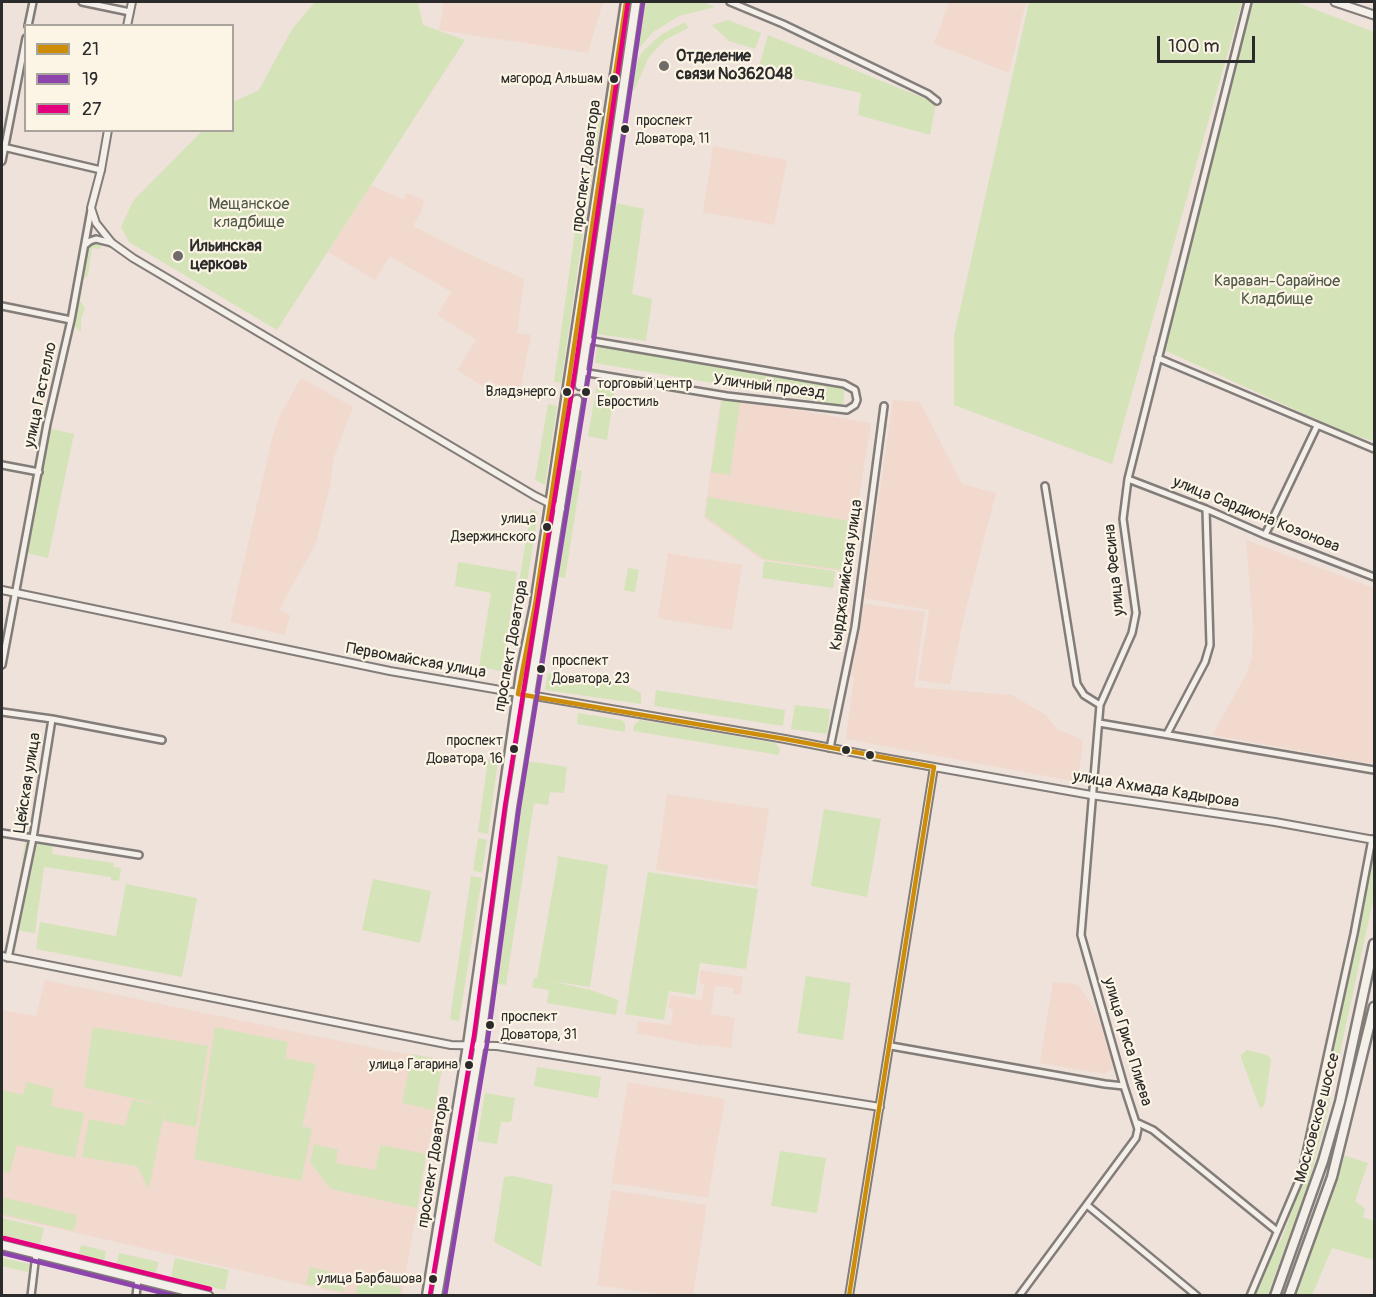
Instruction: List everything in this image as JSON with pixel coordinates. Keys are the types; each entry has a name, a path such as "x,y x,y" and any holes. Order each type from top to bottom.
{"main road":[{"name":"проспект Доватора","path":"427,1296 468,1045 518,694 535,605 626,2"},
{"name":"проспект Доватора","path":"437,1296 480,1046 512,807 587,340 636,2"},
{"path":"1335,2 1374,15"},
{"name":"Московское шоссе","path":"1275,1296 1323,1161 1340,1102 1374,944"},
{"name":"Московское шоссе","path":"1289,1296 1332,1178 1374,1007"},
{"path":"2,1245 208,1296"}],"street":[{"path":"28,24 33,2"},
{"path":"82,2 130,12"},
{"path":"127,24 132,2"},
{"path":"730,2 783,24 928,94 937,101"},
{"name":"улица Фесина","path":"1099,723 1100,705 1132,633 1136,613 1122,519 1128,479 1248,2"},
{"path":"2,161 24,47"},
{"name":"улица Гастелло","path":"2,665 47,424 71,320 91,208 108,132"},
{"path":"3,147 101,170"},
{"path":"91,208 96,223 112,243 143,264 550,504 561,508"},
{"path":"85,245 96,239 112,243"},
{"path":"2,306 71,320"},
{"name":"Уличный проезд","path":"582,372 727,396 847,410 855,405 857,395 855,390 844,384 587,340"},
{"path":"1158,358 1374,449"},
{"name":"Кырджалийская улица","path":"830,748 855,627 884,406"},
{"path":"1266,535 1317,426"},
{"path":"2,465 39,472"},
{"name":"улица Сардиона Козонова","path":"1128,479 1374,577"},
{"path":"1045,486 1077,684 1084,695 1100,705"},
{"path":"1167,734 1205,662 1210,645 1206,509"},
{"name":"Первомайская улица","path":"2,590 378,669 934,767"},
{"path":"2,712 162,740"},
{"name":"Цейская улица","path":"5,957 33,838 52,719"},
{"path":"1099,723 1374,770"},
{"name":"улица Гриса Плиева","path":"1019,1296 1136,1138 1138,1123 1124,1086 1081,935 1091,795 1099,723"},
{"path":"849,1296 891,1046 934,767"},
{"name":"улица Ахмада Кадырова","path":"934,767 1091,795 1373,839"},
{"path":"2,833 139,855"},
{"path":"1250,1296 1301,1176 1373,839"},
{"path":"5,957 451,1045 497,1046 880,1107"},
{"path":"891,1046 1124,1086"},
{"path":"1138,1123 1153,1130 1277,1231"},
{"path":"1087,1205 1197,1296"},
{"path":"31,1296 36,1254"},
{"path":"136,1296 138,1278"},
{"path":"1023,1290 1030,1295"}],"shaded area":[{"path":"444,2 603,2 588,53 439,30"},
{"path":"949,2 1026,2 1009,73 934,44"},
{"path":"713,146 787,160 774,225 703,212"},
{"path":"371,185 404,200 406,193 424,200 422,210 413,226 524,279 517,333 531,335 520,390 502,387 488,380 484,387 457,370 476,340 437,315 451,292 390,256 375,280 328,252"},
{"path":"301,378 353,407 334,457 330,485 316,543 279,610 290,615 285,635 230,622 272,439 279,417"},
{"path":"721,396 871,423 847,572 762,560 704,518"},
{"path":"893,400 920,402 962,484 996,493 965,612 950,685 918,680 929,610 864,598"},
{"path":"1246,540 1374,588 1374,764 1212,735 1245,677 1252,657 1253,627"},
{"path":"668,553 742,565 732,630 658,618"},
{"path":"858,603 925,612 914,687 1012,695 1046,715 1057,729 1083,740 1078,782 846,739 854,677 849,675"},
{"path":"667,794 769,809 757,886 656,870"},
{"path":"701,970 743,977 740,995 733,994 734,988 715,986 711,1014 735,1018 731,1048 702,1044 701,1046 636,1033 638,1021 671,1025 673,1009 668,1008 670,995 702,1000 704,984 699,983"},
{"path":"45,980 384,1050 444,1059 402,1295 348,1295 2,1216 2,1010 36,1016"},
{"path":"1053,981 1079,985 1099,1018 1114,1068 1105,1074 1040,1063"},
{"path":"628,1082 725,1099 708,1198 611,1183"},
{"path":"611,1190 707,1205 693,1295 665,1295 597,1285"}],"green space":[{"name":"Мещанское кладбище","path":"315,2 414,2 418,3 423,25 465,40 277,330 129,242 121,227 133,201 201,132 234,132 234,102 259,90 292,29"},
{"path":"645,2 702,2 715,7 679,16 653,32 635,53"},
{"path":"1029,2 1242,2 1112,464 954,405 954,336"},
{"name":"Караван-Сарайное Кладбище","path":"1253,2 1296,2 1374,32 1374,441 1346,433 1162,349 1207,167"},
{"path":"728,20 761,33 755,49 729,41 712,25"},
{"path":"685,22 688,28 665,40 649,57 634,90 626,88 632,70 643,51 662,34"},
{"path":"768,35 936,103 930,135 858,115 861,93 758,70"},
{"path":"595,113 602,115 593,168 586,167"},
{"path":"585,172 593,173 584,227 576,225"},
{"path":"616,203 644,209 632,294 652,299 646,341 597,334"},
{"path":"575,232 583,233 561,383 554,382"},
{"path":"90,236 102,244 100,249 92,248 88,275 83,280 80,301 85,308 81,319 81,332 71,323 83,239"},
{"path":"597,344 845,386 843,405 595,363"},
{"path":"597,385 615,389 607,440 588,436"},
{"path":"722,399 740,402 730,475 711,472"},
{"path":"548,404 557,406 545,485 535,480"},
{"path":"47,428 74,434 48,558 22,552"},
{"path":"572,469 582,471 565,578 554,576"},
{"path":"708,497 849,521 843,570 764,559 705,516"},
{"path":"531,509 538,513 517,646 509,644"},
{"path":"764,561 835,571 833,588 762,578"},
{"path":"458,562 517,572 502,671 479,667 491,593 455,586"},
{"path":"628,568 639,570 635,592 624,590"},
{"path":"548,673 627,686 641,693 641,704 545,690"},
{"path":"656,690 785,710 783,726 654,706"},
{"path":"795,705 830,709 827,734 791,729"},
{"path":"578,713 622,720 625,724 625,732 577,724"},
{"path":"640,720 775,743 780,749 779,755 633,731 634,725"},
{"path":"488,759 498,761 488,834 478,832"},
{"path":"527,761 567,767 564,793 550,792 548,805 534,803 506,985 489,983"},
{"path":"824,809 881,819 867,897 811,886"},
{"path":"478,838 487,840 482,873 473,870"},
{"path":"25,841 53,845 52,854 114,863 113,867 121,868 119,881 111,880 111,877 44,867 35,933 13,930"},
{"path":"1374,852 1374,896 1325,1121 1310,1178 1268,1295 1253,1296 1273,1244 1280,1242 1282,1238 1305,1176 1302,1173 1371,853"},
{"path":"557,856 608,865 590,987 550,981 591,990 618,1000 616,1015 547,1003 549,990 532,987 534,978 537,978"},
{"path":"648,872 758,889 746,969 700,963 695,995 669,991 664,1020 625,1014"},
{"path":"471,876 482,878 459,1021 450,1019"},
{"path":"373,879 431,891 420,943 362,930"},
{"path":"126,884 197,898 182,977 36,949 40,922 116,936"},
{"path":"806,976 851,983 843,1040 797,1033"},
{"path":"93,1027 208,1046 196,1127 164,1121 165,1109 149,1189 137,1166 82,1157 89,1119 125,1126 132,1100 166,1106 84,1087"},
{"path":"215,1027 288,1042 285,1058 316,1064 302,1126 312,1129 301,1181 194,1159"},
{"path":"1247,1050 1267,1055 1271,1059 1265,1103 1262,1108 1259,1106 1241,1058"},
{"path":"412,1054 443,1061 434,1110 402,1103"},
{"path":"537,1067 601,1077 598,1098 534,1086"},
{"path":"27,1082 54,1089 51,1106 84,1113 75,1158 17,1145 10,1173 2,1171 2,1090 23,1095"},
{"path":"485,1093 515,1098 511,1122 501,1122 497,1144 477,1141"},
{"path":"314,1144 338,1150 336,1163 375,1170 381,1145 426,1154 417,1208 331,1189 310,1162"},
{"path":"780,1151 826,1158 817,1213 771,1206"},
{"path":"1343,1155 1368,1163 1355,1201 1365,1209 1363,1217 1374,1221 1374,1260 1332,1248 1312,1295 1294,1296"},
{"path":"513,1176 553,1185 541,1267 494,1242 504,1177"},
{"path":"2,1197 77,1215 74,1231 2,1214"},
{"path":"2,1218 44,1228 40,1244 2,1235"},
{"path":"81,1245 106,1251 104,1262 78,1256"},
{"path":"119,1253 159,1262 155,1275 116,1266"},
{"path":"2,1258 30,1264 28,1272 2,1266"},
{"path":"175,1258 229,1270 225,1290 171,1278"},
{"path":"310,1267 347,1276 343,1292 306,1284"},
{"path":"359,1278 401,1288 399,1295 355,1295"}],"transit line":[{"name":"21","path":"626,2 535,605 518,694 785,739 934,767"},
{"name":"27","path":"430,1295 474,1036 505,806 575,371 628,2"},
{"name":"19","path":"445,1296 488,1038 519,808 589,373 643,3"},
{"name":"21","path":"849,1296 934,767"},
{"name":"27","path":"4,1238 210,1289"},
{"name":"19","path":"2,1253 175,1296"}],"place":[{"name":"Отделение связи №362048","path":"664,66"},
{"name":"магород Альшам","path":"614,79"},
{"name":"проспект Доватора, 11","path":"625,129"},
{"name":"Ильинская церковь","path":"178,256"},
{"name":"Владэнерго","path":"567,392"},
{"name":"торговый центр Евростиль","path":"586,392"},
{"name":"улица Дзержинского","path":"547,527"},
{"name":"проспект Доватора, 23","path":"541,669"},
{"name":"проспект Доватора, 16","path":"514,749"},
{"name":"проспект Доватора, 31","path":"490,1025"},
{"name":"улица Гагарина","path":"469,1065"},
{"name":"улица Барбашова","path":"433,1279"}]}
